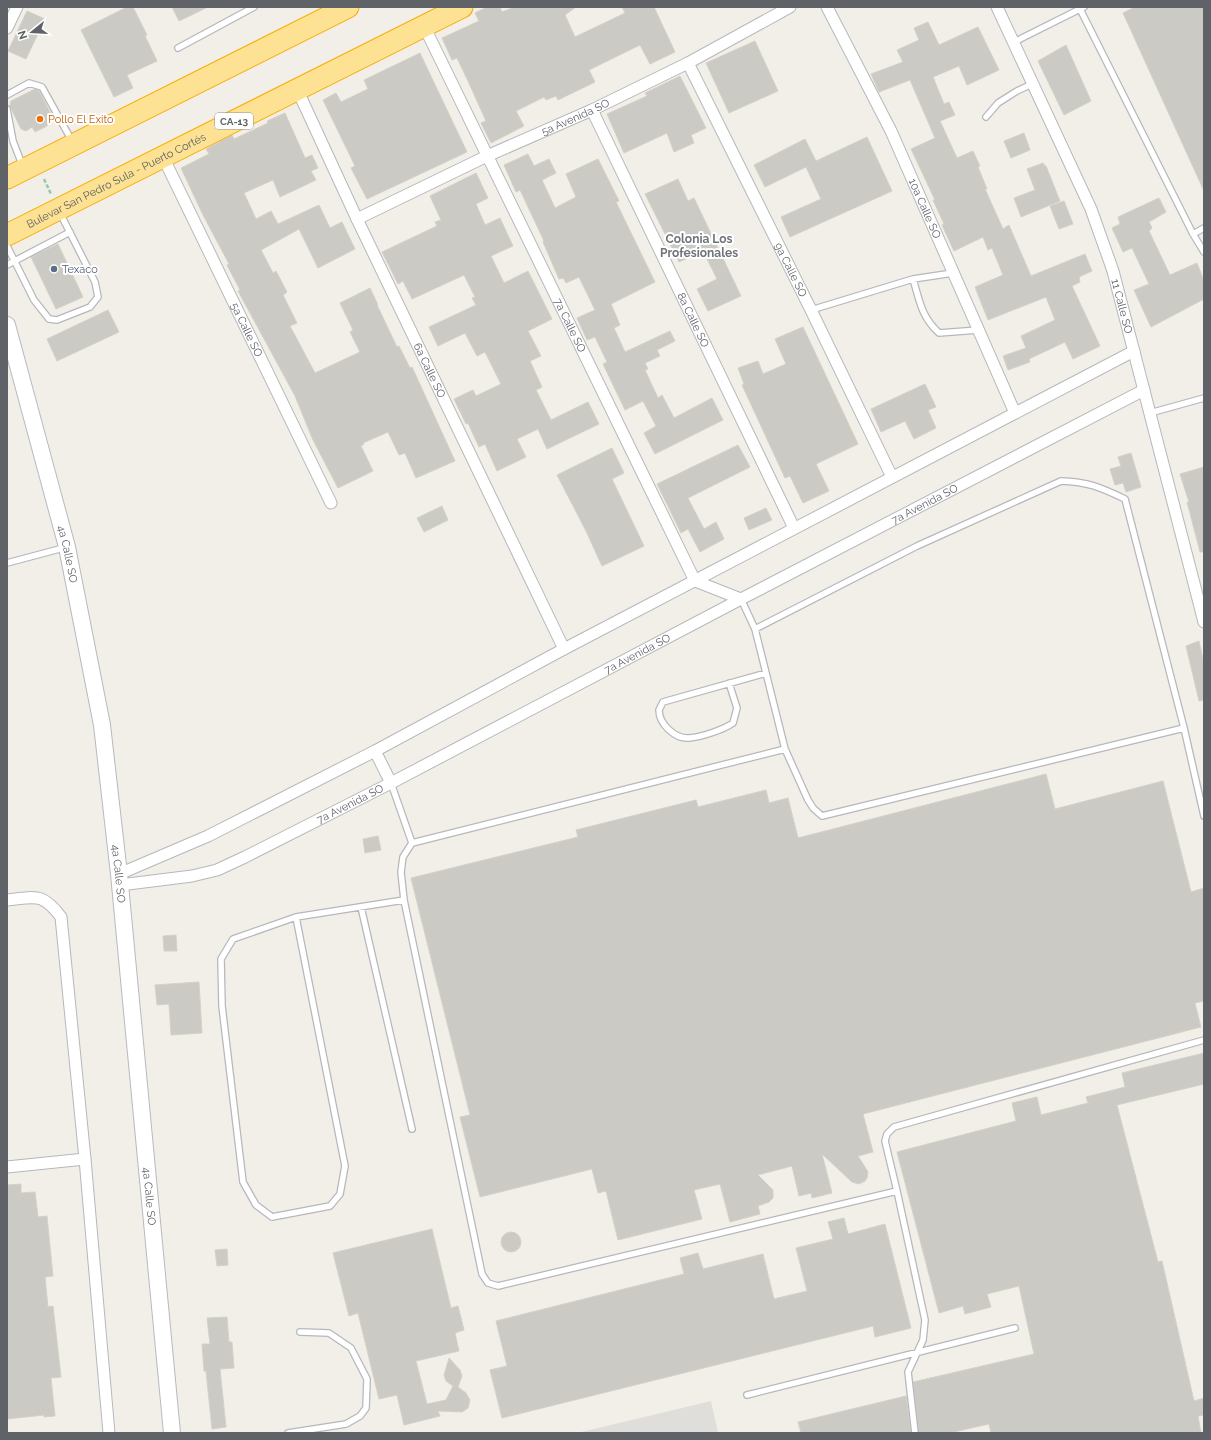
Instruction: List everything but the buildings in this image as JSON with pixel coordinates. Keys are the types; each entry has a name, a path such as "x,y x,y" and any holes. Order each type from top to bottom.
{"highway":[{"path":"23,171 348,7"},
{"name":"Bulevar San Pedro Sula - Puerto Cortés","path":"7,235 462,7"}],"street":[{"path":"7,28 18,7"},
{"name":"5a Avenida SO","path":"357,219 487,156 592,110 688,63 790,7"},
{"name":"10a Calle SO","path":"827,7 891,131 1015,413"},
{"name":"11 Calle SO","path":"997,7 1091,209 1113,271 1204,622"},
{"name":"7a Calle SO","path":"424,26 695,581"},
{"name":"9a Calle SO","path":"688,63 892,477"},
{"name":"6a Calle SO","path":"297,90 357,219 564,649"},
{"name":"8a Calle SO","path":"592,110 794,528"},
{"name":"5a Calle SO","path":"163,157 331,503"},
{"name":"4a Calle SO","path":"7,325 67,547 102,725 119,880 172,1433"},
{"path":"119,880 375,751 564,649 1134,351"},
{"name":"7a Avenida SO","path":"119,880 192,876 217,870 391,783 1144,390"},
{"path":"695,581 741,599"},
{"path":"375,751 391,783"},
{"path":"7,900 38,897 51,905 61,917 85,1159 109,1433"},
{"path":"7,1167 85,1159"}],"lane":[{"path":"178,48 254,7"},
{"path":"1014,42 1082,8 1193,234 1204,252"},
{"path":"7,95 29,83 42,86 74,145"},
{"path":"986,117 998,103 1017,91 1032,84"},
{"path":"7,109 13,141 23,171"},
{"path":"7,246 34,300 48,319 57,320 90,307 98,297 95,282 58,210"},
{"path":"1193,234 1204,228"},
{"path":"7,265 70,232"},
{"path":"811,310 913,279 953,273"},
{"path":"913,279 923,314 931,326 939,333 978,330"},
{"path":"1150,413 1204,398"},
{"path":"755,629 917,546 1060,481 1082,482 1101,488 1125,499 1184,728 1204,816"},
{"path":"7,563 67,547"},
{"path":"741,599 755,629 785,749 808,800 813,808 822,816 1184,728"},
{"path":"729,683 737,708 733,723 724,729 687,738 672,733 662,722 659,710 663,702 729,683 766,673"},
{"path":"785,749 412,843 404,857 401,872 404,900 482,1274 488,1283 498,1286 897,1191"},
{"path":"391,783 412,843"},
{"path":"296,917 345,1166 340,1194 330,1206 272,1217 256,1205 243,1182 222,1006 221,959 233,939 296,917 404,900"},
{"path":"361,907 412,1129"},
{"path":"915,1433 908,1372 923,1340 925,1320 885,1141 887,1134 894,1127 1204,1040"},
{"path":"747,1395 1014,1328"},
{"path":"288,1433 346,1424 360,1416 366,1408 367,1379 351,1348 329,1333 300,1332"}],"path":[{"path":"23,171 58,210"}],"shaded area":[{"path":"711,1401 718,1433 577,1433"}],"place":[{"name":"Pollo El Exito","path":"40,119"},
{"name":"Texaco","path":"54,269"}],"district":[{"name":"Colonia Los Profesionales","path":"699,246"}]}
